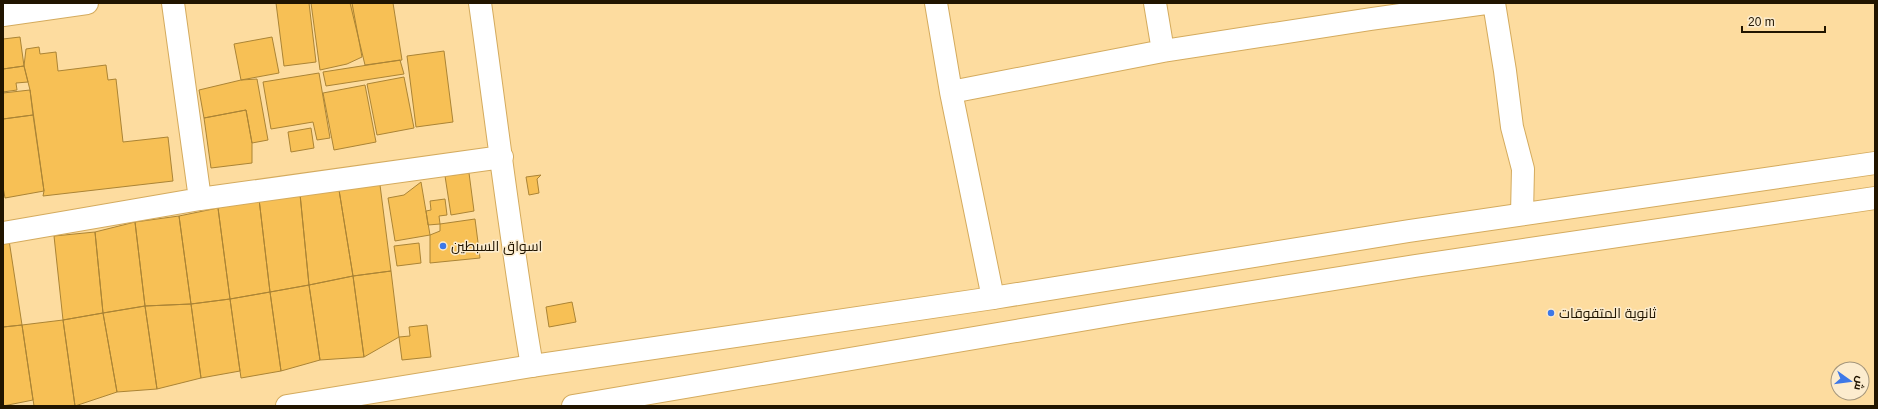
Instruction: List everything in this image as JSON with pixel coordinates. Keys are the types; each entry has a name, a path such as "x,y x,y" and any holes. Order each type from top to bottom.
{"street":[{"path":"3,15 87,3"},
{"path":"173,3 200,199"},
{"path":"480,3 502,157 516,274 532,366"},
{"path":"936,3 951,92 993,298"},
{"path":"1155,3 1163,51"},
{"path":"951,92 1370,11 1486,3"},
{"path":"1494,3 1506,71 1512,127 1523,169 1522,214"},
{"path":"3,233 200,199 502,157"},
{"path":"287,406 532,366 993,298 1522,214 1875,163"},
{"path":"572,406 598,404 1151,308 1488,255 1875,198"}],"building":[{"path":"276,3 309,3 316,62 284,66"},
{"path":"311,3 352,3 362,57 347,64 320,70"},
{"path":"350,3 393,3 402,60 365,65"},
{"path":"20,37 24,66 3,69 3,39"},
{"path":"272,37 279,73 241,80 234,44"},
{"path":"39,47 40,54 56,52 58,71 106,65 108,80 116,79 123,142 168,137 173,181 43,196 44,191 30,90 24,66 26,49"},
{"path":"444,51 453,122 416,127 407,56"},
{"path":"400,60 404,74 326,86 323,72"},
{"path":"24,66 28,82 16,83 17,90 3,92 3,69"},
{"path":"319,73 330,138 317,140 313,122 271,129 263,82"},
{"path":"404,77 414,128 377,135 367,84"},
{"path":"257,79 268,140 252,143 246,110 204,118 199,90 241,80"},
{"path":"365,85 376,142 334,150 323,93"},
{"path":"30,90 33,115 3,119 3,93"},
{"path":"246,110 252,143 252,163 211,168 204,118"},
{"path":"33,115 44,191 5,198 3,187 3,119"},
{"path":"311,128 314,148 291,152 288,132"},
{"path":"469,173 474,211 451,215 445,176"},
{"path":"541,175 537,179 539,193 529,195 526,177"},
{"path":"421,182 430,235 395,241 388,198 404,195"},
{"path":"380,185 391,271 353,276 339,190"},
{"path":"339,190 353,276 309,285 300,194"},
{"path":"300,194 309,285 270,292 259,199"},
{"path":"259,199 270,292 230,299 218,208"},
{"path":"445,199 447,215 439,216 440,224 428,225 426,211 431,210 430,201"},
{"path":"218,208 230,299 191,304 179,216"},
{"path":"179,216 191,304 145,306 135,222"},
{"path":"475,219 480,258 430,263 430,235 440,231 440,224"},
{"path":"135,222 145,306 103,313 95,232"},
{"path":"95,232 103,313 63,320 54,236"},
{"path":"9,240 22,325 3,327 3,241"},
{"path":"419,243 421,263 397,266 394,246"},
{"path":"391,271 399,337 364,357 353,276"},
{"path":"353,276 364,357 320,360 309,285"},
{"path":"309,285 320,360 281,371 270,292"},
{"path":"270,292 281,371 241,378 230,299"},
{"path":"230,299 240,371 201,378 191,304"},
{"path":"572,302 576,322 549,327 546,307"},
{"path":"191,304 201,378 157,389 145,306"},
{"path":"145,306 157,389 117,392 103,313"},
{"path":"103,313 117,392 75,406 63,320"},
{"path":"63,320 75,406 34,406 22,325"},
{"path":"22,325 33,400 3,406 3,327"},
{"path":"427,325 431,357 402,360 399,337 410,336 409,327"}],"place":[{"name":"اسواق السبطين","path":"443,246"},
{"name":"ثانوية المتفوقات","path":"1551,313"}]}
